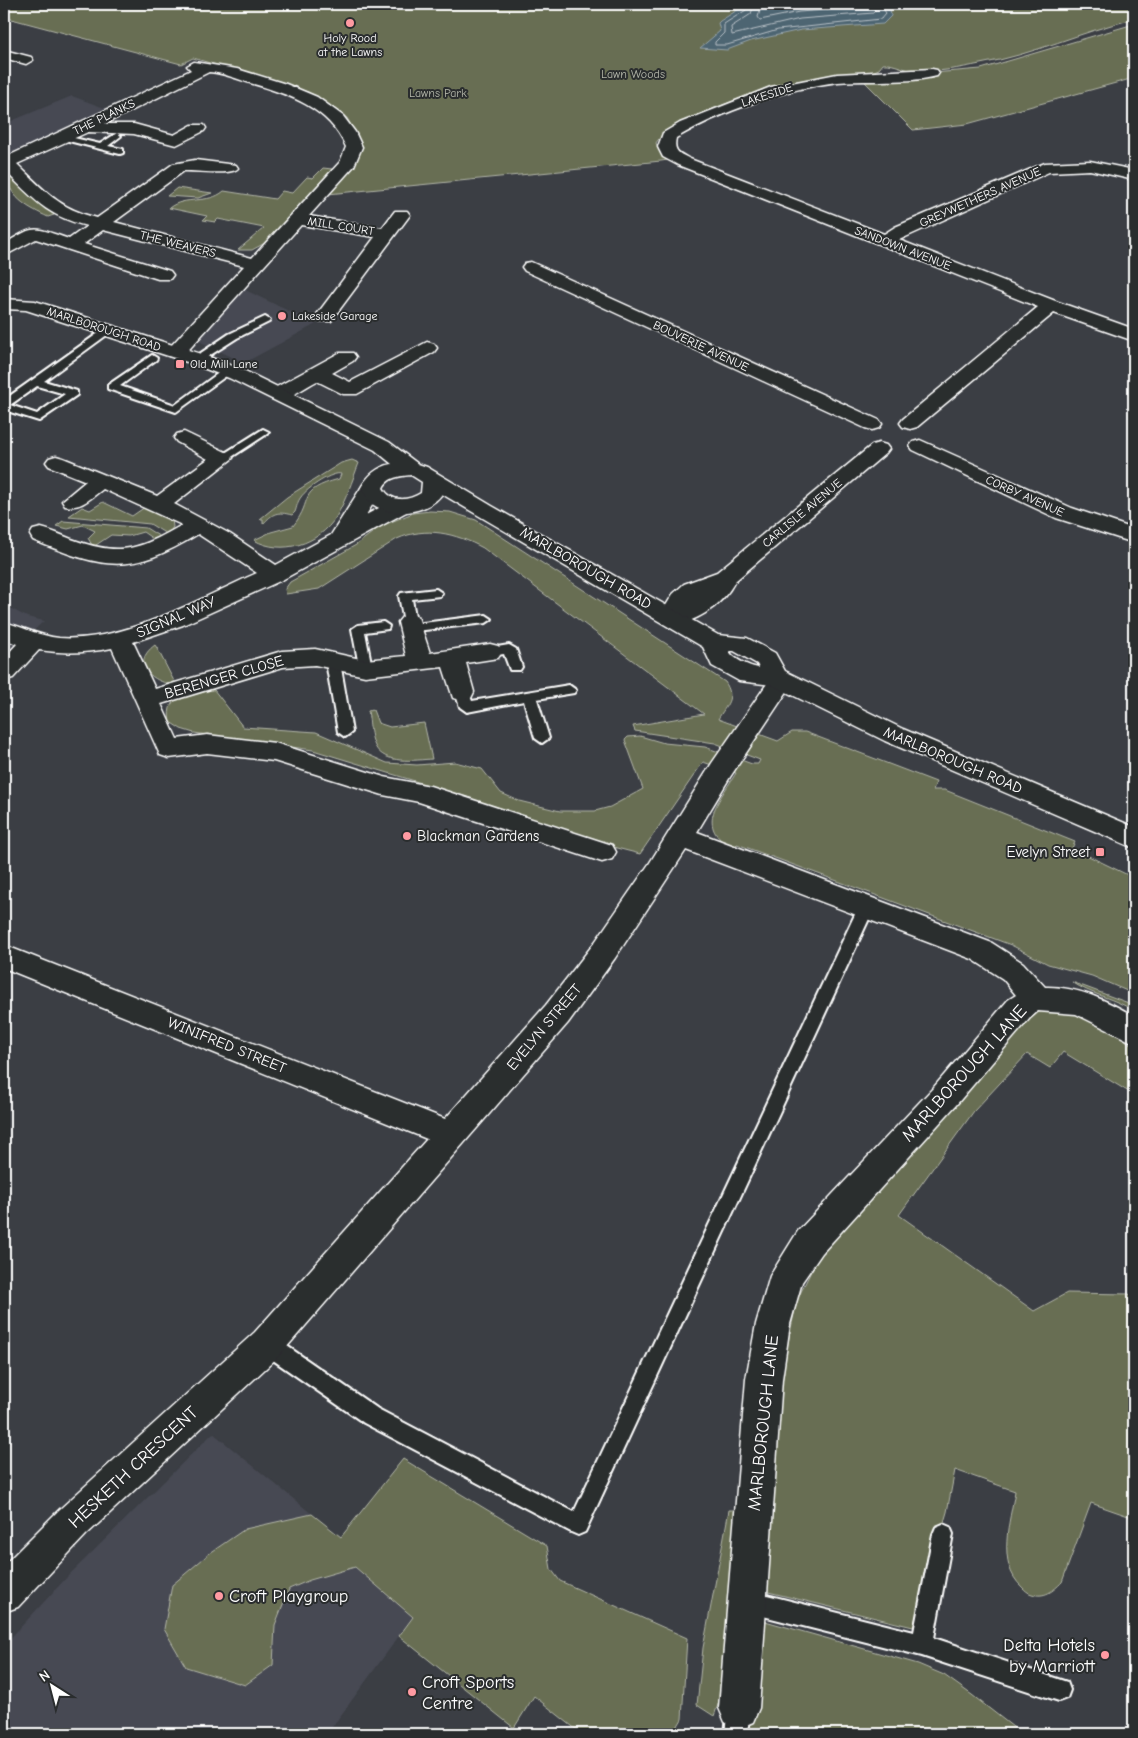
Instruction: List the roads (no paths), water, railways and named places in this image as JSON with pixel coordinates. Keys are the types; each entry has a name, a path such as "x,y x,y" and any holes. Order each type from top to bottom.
{"street":[{"path":"7,51 26,60"},
{"name":"THE PLANKS","path":"5,164 84,128 199,67 211,67 245,76 299,95 329,112 348,134 354,147 351,158 296,219"},
{"name":"LAKESIDE","path":"673,156 667,151 666,142 675,131 760,95 816,81 891,70 932,73"},
{"path":"84,128 134,128 176,140 198,128"},
{"name":"SANDOWN AVENUE","path":"673,156 1051,306 1134,335"},
{"name":"THE WEAVERS","path":"5,164 55,208 69,216 256,264"},
{"path":"71,245 179,167 195,164 230,169"},
{"name":"GREYWETHERS AVENUE","path":"885,241 901,231 1045,168 1067,165 1134,166"},
{"name":"GREYWETHERS AVENUE","path":"1108,167 1134,176"},
{"name":"THE WEAVERS","path":"125,206 150,211"},
{"name":"MILL COURT","path":"324,317 401,215"},
{"path":"176,352 296,219"},
{"name":"MILL COURT","path":"296,219 386,234"},
{"path":"4,251 34,233 164,275"},
{"name":"BOUVERIE AVENUE","path":"531,267 872,424"},
{"name":"MARLBOROUGH ROAD","path":"4,293 28,305 176,352 228,371 278,394 382,446 411,469 428,474 433,480 484,511 526,533 671,617 712,642 721,660 748,675 779,679 927,750 1133,837"},
{"name":"MARLBOROUGH ROAD","path":"4,304 28,305"},
{"path":"910,424 1051,306"},
{"path":"317,372 350,390 428,348"},
{"path":"278,394 342,358 373,377"},
{"path":"886,420 910,424 921,432 923,442 920,446 906,452 879,449 873,446 865,437 865,432 872,424 886,420"},
{"path":"160,504 223,458 184,438"},
{"path":"371,440 378,460 374,484"},
{"name":"CORBY AVENUE","path":"920,446 1064,513 1134,536"},
{"name":"CARLISLE AVENUE","path":"671,617 702,606 718,593 725,577 879,449"},
{"path":"56,462 160,504 241,549 274,575"},
{"path":"374,484 390,471 411,469"},
{"path":"73,501 101,480"},
{"name":"SIGNAL WAY","path":"4,630 34,641 78,644 120,639 164,625 274,575 406,505 428,498 434,492 433,480"},
{"name":"MARLBOROUGH ROAD","path":"374,484 373,494 383,502 484,511"},
{"name":"SIGNAL WAY","path":"338,540 374,484"},
{"path":"41,534 102,558 130,558 157,549 198,524"},
{"path":"65,544 83,532"},
{"path":"411,625 420,662"},
{"path":"120,639 169,749 207,744 282,754 383,786 421,793 602,852"},
{"path":"4,672 34,641"},
{"name":"BERENGER CLOSE","path":"146,700 282,659 315,657 364,668 490,652"},
{"path":"452,657 462,692"},
{"name":"EVELYN STREET","path":"267,1344 563,1006 605,950 681,837 779,679"},
{"name":"MARLBOROUGH LANE","path":"681,837 982,951 1013,971 1038,999"},
{"name":"WINIFRED STREET","path":"4,956 451,1135"},
{"name":"MARLBOROUGH LANE","path":"737,1721 764,1379 773,1324 787,1276 810,1242 945,1096 1019,1009 1032,999 1065,1000 1092,1007 1134,1031"},
{"name":"HESKETH CRESCENT","path":"4,1593 73,1522 267,1344"}],"lane":[{"path":"101,147 117,136"},
{"path":"61,138 120,151"},
{"path":"197,360 216,346 265,320"},
{"path":"4,406 107,330"},
{"path":"152,358 112,387 176,409 228,371"},
{"path":"4,406 39,418 73,393 36,382"},
{"path":"223,458 263,432"},
{"path":"436,592 405,596 411,625 486,620"},
{"path":"364,668 358,630 383,626"},
{"name":"BERENGER CLOSE","path":"490,652 509,649 514,667"},
{"path":"333,662 345,732"},
{"path":"462,692 467,706 569,690"},
{"path":"530,696 542,738"},
{"path":"267,1344 371,1416 578,1524 610,1460 866,908"},
{"path":"922,1645 943,1534"},
{"path":"747,1601 922,1645 1059,1690"}],"water":[{"path":"747,4 879,4 890,8 891,16 883,24 801,30 751,41 727,50 700,48 720,31 718,23 720,21"}],"place":[{"name":"Holy Rood at the Lawns","path":"350,23"},
{"name":"Lakeside Garage","path":"282,316"},
{"name":"Old Mill Lane","path":"180,364"},
{"name":"Blackman Gardens","path":"407,836"},
{"name":"Evelyn Street","path":"1100,852"},
{"name":"Croft Playgroup","path":"219,1596"},
{"name":"Delta Hotels by Marriott","path":"1105,1655"},
{"name":"Croft Sports Centre","path":"412,1692"}],"park label":[{"name":"Lawn Woods","path":"633,74"},
{"name":"Lawns Park","path":"438,93"}]}
